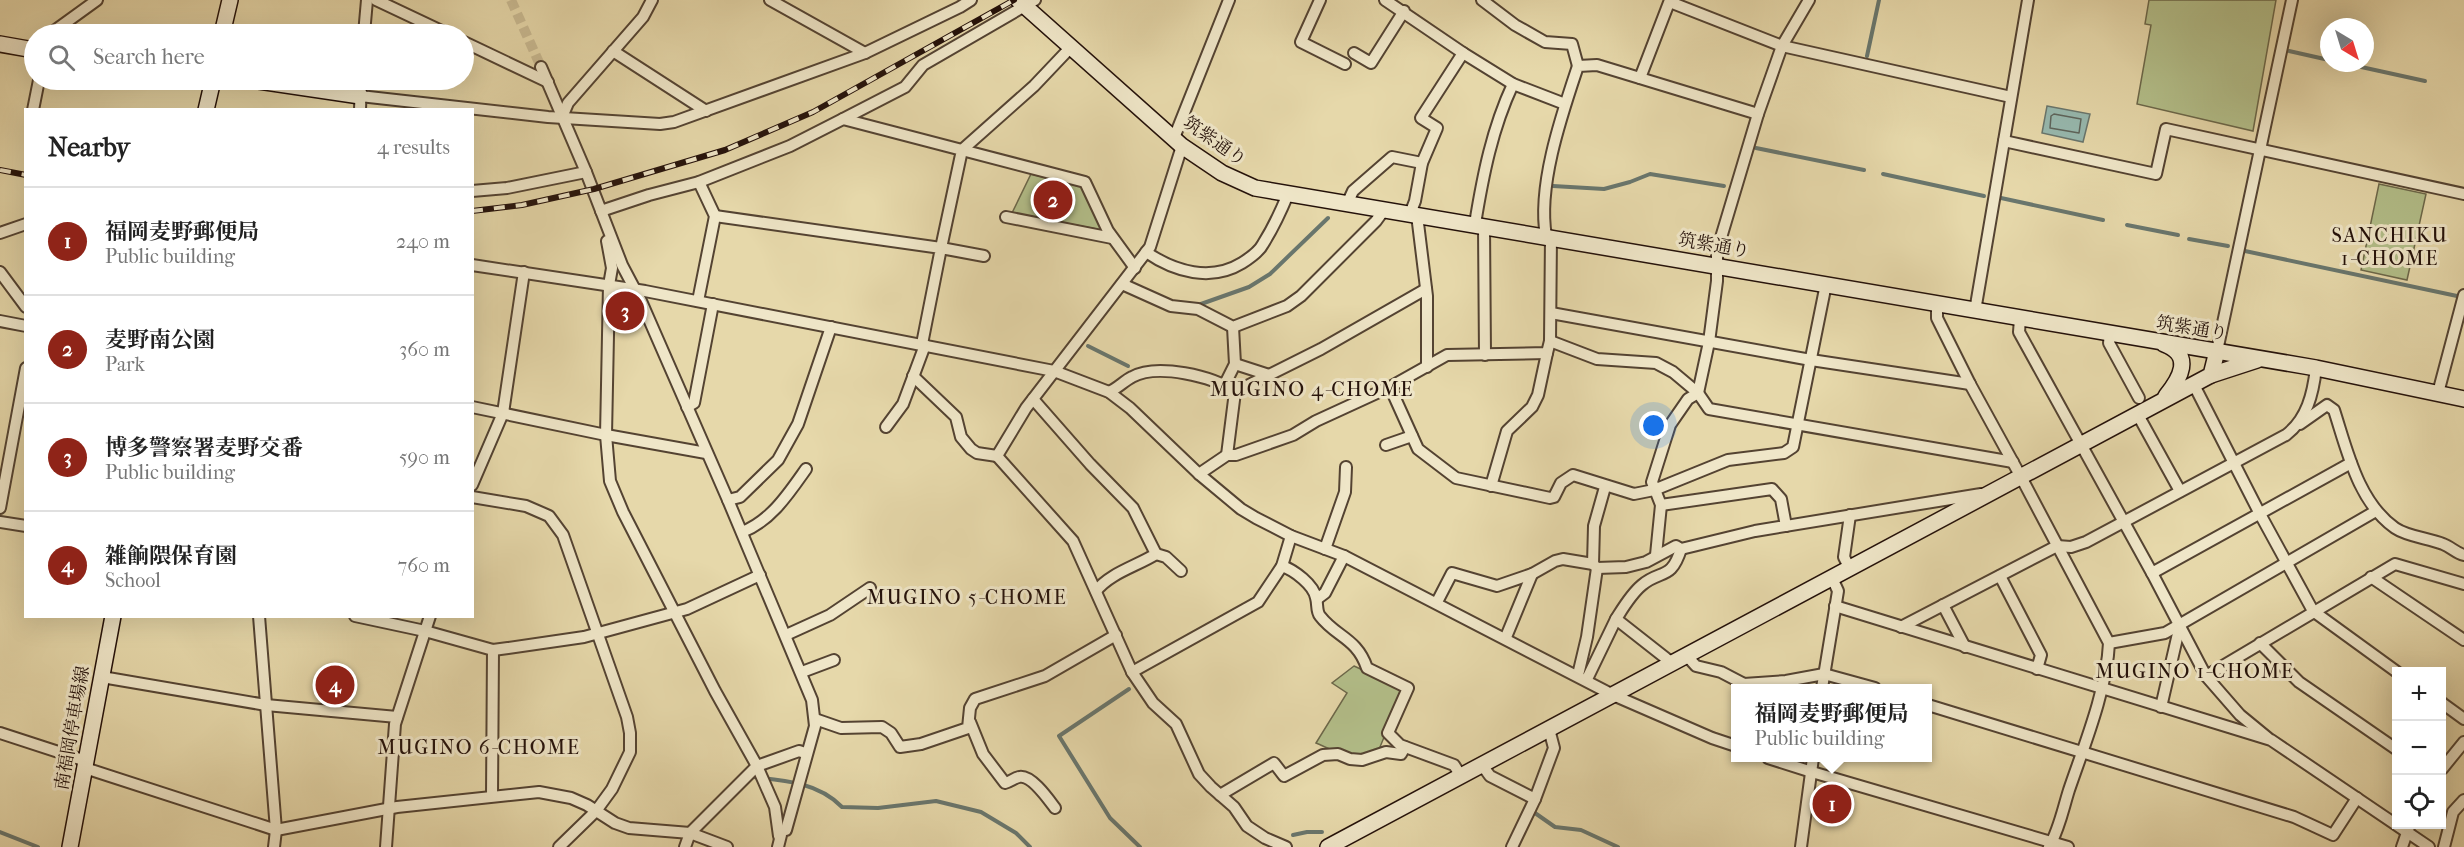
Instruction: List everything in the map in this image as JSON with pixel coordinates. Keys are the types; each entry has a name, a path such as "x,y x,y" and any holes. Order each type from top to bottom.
{"street":[{"path":"64,24 97,0"},
{"path":"224,24 230,0"},
{"path":"365,24 367,0"},
{"path":"376,0 427,24"},
{"path":"562,117 568,103 643,17 652,0"},
{"path":"770,0 865,52"},
{"path":"474,111 660,124 674,122 865,52 971,0"},
{"path":"997,456 1053,371 1150,247 1178,142 1230,0"},
{"path":"1320,0 1301,42 1345,64"},
{"path":"1385,0 1513,84 1565,104"},
{"path":"1482,0 1515,25 1545,42 1572,44 1578,66 1565,104 1546,183 1544,222 1549,236 1550,341 1538,394 1532,407 1507,431 1491,486"},
{"path":"1656,555 1660,505 1652,482 1670,425 1688,399 1698,393 1709,342 1718,281 1717,251 1758,114 1782,46 1809,0"},
{"path":"1975,311 2028,0"},
{"path":"2211,375 2292,0"},
{"path":"1640,78 1670,1 1782,46 2011,97"},
{"path":"602,211 699,182 790,146 905,87 923,65 1026,2"},
{"name":"筑紫通り","path":"1026,2 1071,47 1178,142 1238,181 1255,188 1549,236 2020,319 2316,368 2464,399"},
{"path":"1354,53 1371,63 1404,11"},
{"path":"0,44 24,48"},
{"path":"474,47 548,82"},
{"path":"886,427 903,404 923,345 962,150 1034,86 1071,47"},
{"path":"613,51 706,111"},
{"path":"1427,367 1426,289 1414,215 1422,163 1437,128 1420,118 1463,53"},
{"path":"1578,66 1597,64 1758,114"},
{"path":"541,67 586,172 602,211 634,290 742,532 812,700 815,719 786,830 778,837 775,807 757,766 612,487 608,470 606,435 609,285 612,268 602,211"},
{"path":"1485,355 1480,225 1488,156 1498,115 1513,84"},
{"path":"33,108 37,90"},
{"path":"206,108 211,90"},
{"path":"299,90 360,103 427,108"},
{"path":"843,119 1085,182 1112,238 1135,268"},
{"path":"2004,141 2156,174 2166,129 2464,194"},
{"path":"1347,204 1353,191 1392,157 1422,163"},
{"path":"474,191 517,186 586,172"},
{"path":"698,301 715,216 699,182"},
{"path":"1146,252 1155,258 1191,272 1213,274 1238,266 1253,256 1263,245 1288,194"},
{"path":"1122,284 1171,306 1198,309 1233,327 1287,306 1301,296 1376,221 1384,210"},
{"path":"715,216 984,256"},
{"path":"1006,217 1112,238"},
{"path":"0,233 24,225"},
{"path":"474,264 698,301 1053,371 1109,392 1241,509 1292,536 1344,556 1437,602 1613,694 1731,744"},
{"path":"0,272 24,305"},
{"path":"474,480 504,413 524,272"},
{"path":"1390,387 1419,449 1456,478 1550,498 1554,497 1561,483 1573,475 1596,481 1605,487 1634,494 1654,490 1728,460 1789,451 1793,447 1826,284"},
{"path":"1235,392 1321,349 1426,289"},
{"path":"2438,393 2464,295"},
{"path":"687,407 694,403 713,304"},
{"path":"1936,304 1937,318 1970,384 2022,477 2109,643 2101,689 2051,845"},
{"path":"1551,313 1810,360 1970,384"},
{"path":"2020,319 2019,332 2082,444 2206,676 2240,715 2271,740 2392,819"},
{"path":"0,321 24,326"},
{"path":"728,500 741,497 778,460 798,424 831,327"},
{"path":"1225,384 1235,364 1233,327"},
{"path":"2110,333 2109,343 2139,398"},
{"path":"1550,341 1597,359 1656,363 1673,372 1698,393 1709,409 2013,462"},
{"path":"2159,342 2171,346 2182,363 2181,378 2161,403"},
{"path":"1199,474 1227,454 1236,455 1293,435 1316,421 1390,387 1447,356 1547,353"},
{"path":"1328,847 2211,375 2259,359"},
{"path":"1235,364 1269,375"},
{"path":"2297,426 2307,410 2316,368"},
{"path":"1109,392 1133,376 1155,370 1190,374 1225,384 1235,392"},
{"path":"913,376 956,417 962,437 971,449 978,453 997,456 1073,541 1132,672 1153,703 1176,724 1199,774 1233,807 1247,826 1264,838 1286,847"},
{"path":"0,508 24,379"},
{"path":"2194,385 2313,611 2392,668"},
{"path":"1227,454 1235,392"},
{"path":"1033,399 1090,464 1133,508 1156,554"},
{"path":"1901,627 2057,546 2071,547 2086,542 2286,435 2327,405 2334,410 2351,463 2364,492 2376,511 2396,529 2444,544 2464,555"},
{"path":"474,407 706,453"},
{"path":"2138,415 2180,491"},
{"path":"1386,445 1412,436"},
{"path":"2152,573 2351,463"},
{"path":"1325,549 1345,492 1346,467"},
{"path":"742,532 754,527 782,502 806,469"},
{"path":"1582,677 1595,566 1594,526 1605,487"},
{"path":"1660,505 1772,489 1781,499 1786,526"},
{"path":"1437,602 1452,573 1497,586 1532,574 1544,565 1563,559 1595,566 1626,567 1646,562 1676,546 1681,549 1755,531 1994,492"},
{"path":"474,497 526,506 549,516 563,535 627,717 630,752 612,789 596,811 559,847"},
{"path":"2109,643 2165,633 2376,511"},
{"path":"1850,515 1844,557 1850,569"},
{"path":"0,522 24,526"},
{"path":"1132,672 1258,602 1282,566 1292,536"},
{"path":"1582,677 1616,620 1643,584 1669,572 1677,561 1681,549"},
{"path":"1096,591 1100,585 1156,554 1166,557 1181,571"},
{"path":"1317,599 1325,593 1344,556"},
{"path":"2206,676 2395,564 2464,584"},
{"path":"1282,566 1300,578 1315,593 1319,615 1353,643 1364,658 1367,668 1408,688 1388,733 1400,745 1454,765 1461,776"},
{"path":"1506,638 1532,574"},
{"path":"364,618 425,631 493,650 597,634 687,609 760,575"},
{"path":"2000,576 2041,656 2037,669"},
{"path":"1823,684 1838,591 1833,578"},
{"path":"2371,578 2464,640"},
{"path":"786,635 830,615 870,588"},
{"path":"1943,605 1965,647"},
{"path":"1835,606 2271,740"},
{"name":"南福岡停車場線","path":"70,847 113,618"},
{"path":"259,618 276,830 274,847"},
{"path":"386,847 397,717 429,618"},
{"path":"1616,620 1672,663"},
{"path":"2160,707 2180,625"},
{"path":"815,719 841,728 882,727 891,733 900,747 905,748 968,728 970,708 975,699 1045,676 1116,634"},
{"path":"2260,643 2299,682 2392,746"},
{"path":"492,796 493,650"},
{"path":"1687,656 1696,666 1721,672 1744,684 1786,681 1824,674 1860,684"},
{"path":"802,672 834,660"},
{"path":"102,677 266,705 397,717"},
{"path":"1932,706 2294,817 2333,836 2357,798"},
{"path":"2446,706 2464,719"},
{"path":"970,722 983,754 1005,783 1019,777 1026,777 1055,808"},
{"path":"1512,847 1535,799 1554,748 1549,729"},
{"path":"0,733 276,830 388,808 524,792 556,794 571,798 615,823 629,828 690,833 727,847"},
{"path":"2446,764 2464,741"},
{"path":"1220,795 1274,763 1284,776 1323,755 1338,754 1350,759 1362,760 1386,752 1401,754 1405,747"},
{"path":"686,847 690,833 757,766 800,751 805,753"},
{"path":"1781,762 2051,845 2068,847"},
{"path":"1801,847 1813,762"},
{"path":"1482,765 1490,776 1535,799"},
{"path":"2444,847 2453,812 2464,800"},
{"path":"2402,847 2409,829 2428,847"},
{"path":"778,847 783,831"}],"green space":[{"path":"2149,0 2276,0 2253,131 2137,104 2151,25 2145,24"},
{"path":"1031,174 1082,187 1102,230 1012,213"},
{"path":"2379,184 2426,194 2407,280 2361,270"},
{"path":"1354,666 1400,687 1402,693 1378,752 1361,756 1347,755 1316,743 1347,693 1332,683"}],"water":[{"path":"2047,106 2090,114 2083,142 2042,133"}],"waterway":[{"path":"1867,56 1879,0"},
{"path":"2289,51 2320,58"},
{"path":"2374,70 2425,81"},
{"path":"1756,148 1864,170"},
{"path":"1553,186 1604,189 1650,174 1724,186"},
{"path":"1883,174 1984,196"},
{"path":"2001,198 2103,220"},
{"path":"1201,304 1249,287 1270,274 1328,218"},
{"path":"2127,225 2178,235"},
{"path":"2189,239 2228,246"},
{"path":"2245,251 2457,296"},
{"path":"1088,346 1128,366"},
{"path":"1129,689 1059,736 1110,818 1140,847"},
{"path":"753,777 801,784 823,793 842,807 878,808 936,801 981,812 1016,833 1030,847"},
{"path":"1535,813 1555,827 1581,830 1618,847"},
{"path":"0,832 38,847"},
{"path":"1293,835 1322,832"}],"tunnel":[{"path":"511,0 541,67"}],"railway":[{"path":"474,211 522,205 594,189 725,150 813,112 1014,0"},
{"path":"0,170 24,175"}],"place":[{"name":"麦野南公園","path":"1053,200"},
{"name":"博多警察署麦野交番","path":"625,311"},
{"name":"雑餉隈保育園","path":"335,685"},
{"name":"福岡麦野郵便局","path":"1832,804"}],"district":[{"name":"SANCHIKU 1-CHOME","path":"2390,246"},
{"name":"MUGINO 4-CHOME","path":"1312,389"},
{"name":"MUGINO 5-CHOME","path":"967,597"},
{"name":"MUGINO 1-CHOME","path":"2195,671"},
{"name":"MUGINO 6-CHOME","path":"479,747"}]}
